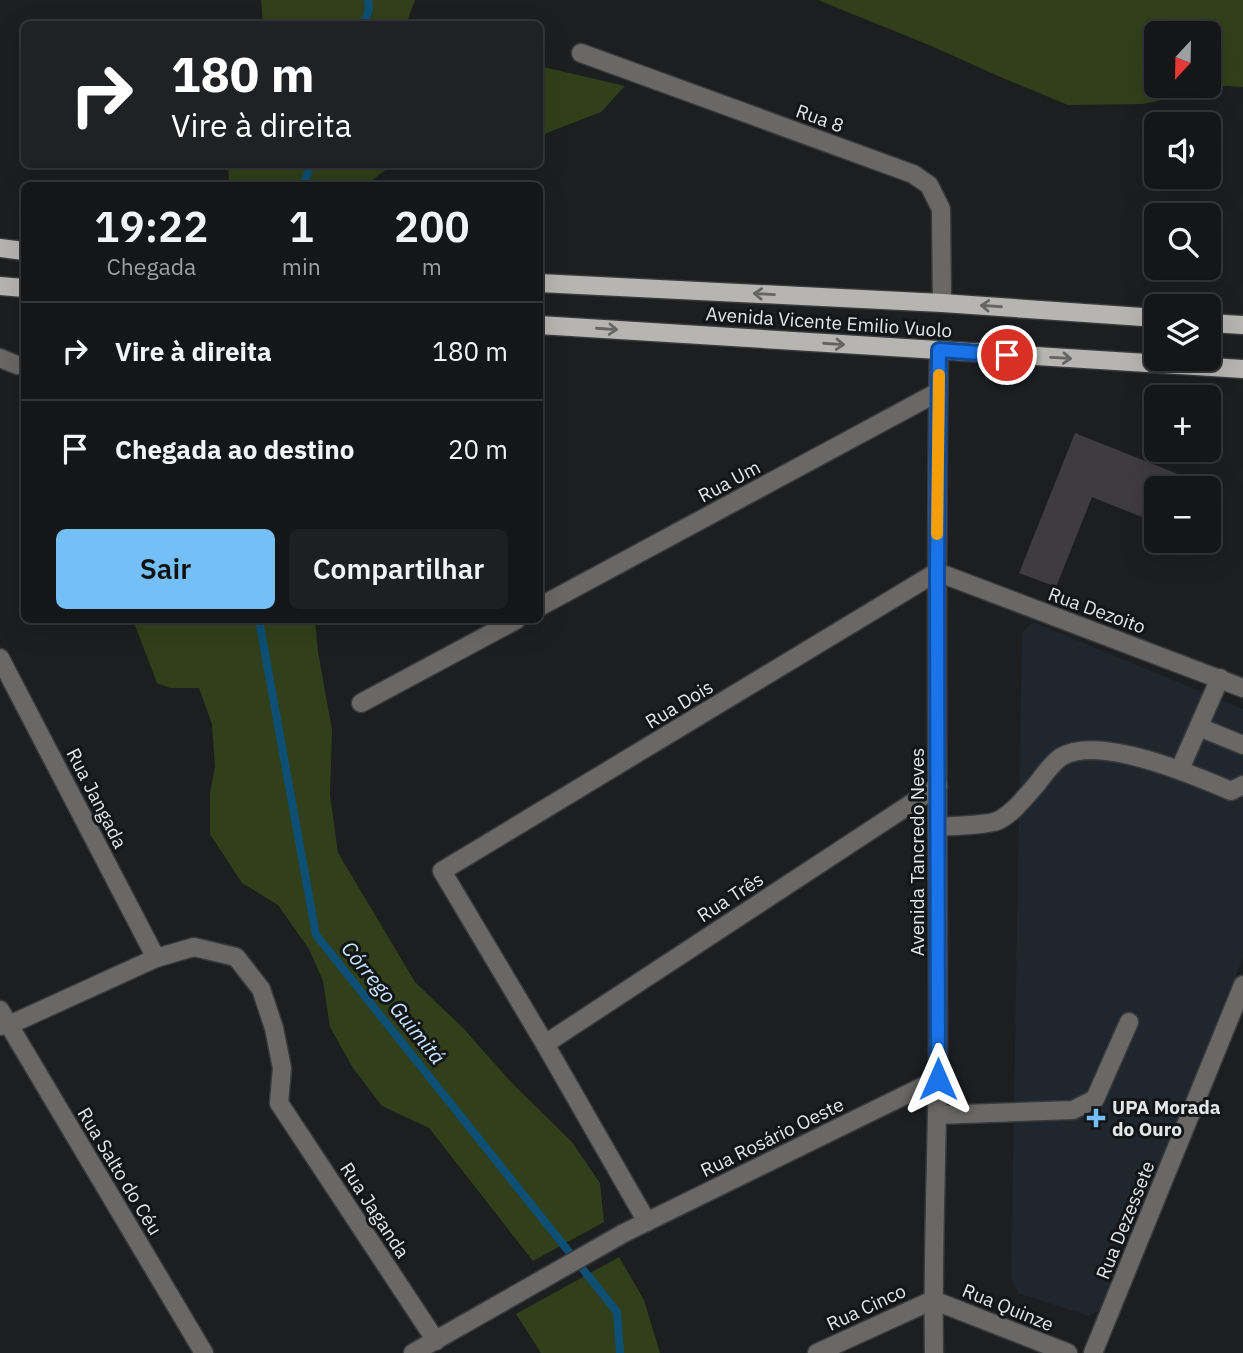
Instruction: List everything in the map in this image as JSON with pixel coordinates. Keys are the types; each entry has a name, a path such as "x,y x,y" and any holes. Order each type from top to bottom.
{"main road":[{"path":"0,248 21,251"},
{"name":"Avenida Vicente Emilio Vuolo","path":"543,283 942,303 1144,317"},
{"path":"0,286 21,288"},
{"path":"1221,324 1243,325"},
{"name":"Avenida Vicente Emilio Vuolo","path":"543,325 1243,369"}],"street":[{"name":"Rua 8","path":"581,53 913,174 929,185 941,209 942,303"},
{"name":"Avenida Tancredo Neves","path":"934,1353 938,1079 939,350"},
{"path":"0,358 21,365"},
{"name":"Rua Um","path":"543,605 939,392"},
{"name":"Rua Dezoito","path":"937,572 1243,688"},
{"name":"Rua Dois","path":"545,1044 442,871 937,572"},
{"path":"361,703 510,623"},
{"name":"Rua Jangada","path":"0,658 156,958"},
{"path":"1180,769 1220,678"},
{"path":"1199,727 1243,746"},
{"path":"939,827 996,822 1012,811 1061,757 1074,753 1099,750 1143,759 1180,769 1231,791 1243,785"},
{"name":"Rua Três","path":"545,1044 938,786"},
{"name":"Rua Jaganda","path":"156,958 194,947 236,957 261,989 274,1028 282,1068 279,1103 436,1341"},
{"path":"3,1020 156,958"},
{"name":"Rua Dezessete","path":"1093,1353 1243,985"},
{"name":"Rua Salto do Céu","path":"3,1020 204,1353"},
{"path":"937,1115 1073,1110 1095,1099 1129,1022"},
{"path":"545,1044 647,1222"},
{"name":"Rua Rosário Oeste","path":"436,1341 624,1233 938,1079"},
{"name":"Rua Cinco","path":"817,1353 933,1300"},
{"name":"Rua Quinze","path":"933,1300 1068,1353"},
{"path":"412,1353 436,1341"}],"shaded area":[{"name":"UPA Morada do Ouro","path":"1033,622 1243,709 1243,958 1101,1310 1088,1316 1018,1293 1011,1277 1022,633"}],"green space":[{"path":"261,0 415,0 407,21 263,21"},
{"path":"818,0 1243,0 1243,87 1222,87 1222,21 1144,21 1144,98 1171,98 1143,104 1068,105"},
{"path":"543,67 625,86 601,112 543,134"},
{"path":"228,168 388,168 370,182 229,182"},
{"path":"134,623 315,623 332,730 330,795 338,853 415,982 572,1142 600,1183 604,1222 533,1261 429,1128 382,1106 353,1068 330,1027 323,981 309,949 278,905 242,883 210,834 210,792 215,767 212,724 199,688 170,688 157,683"},
{"path":"619,1257 644,1300 660,1353 541,1353 516,1314"}],"building":[{"path":"1075,433 1183,476 1144,476 1144,518 1092,497 1056,587 1019,573"}],"waterway":[{"name":"Córrego Guimitá","path":"365,21 369,9 368,0"},
{"name":"Córrego Guimitá","path":"304,182 310,168"},
{"name":"Córrego Guimitá","path":"260,623 316,935 617,1312 620,1353"}],"slow traffic":[{"path":"937,534 939,375"}],"place":[{"name":"UPA Morada do Ouro","path":"1096,1118"}],"route":[{"path":"938,1079 939,350 1007,355"}]}
